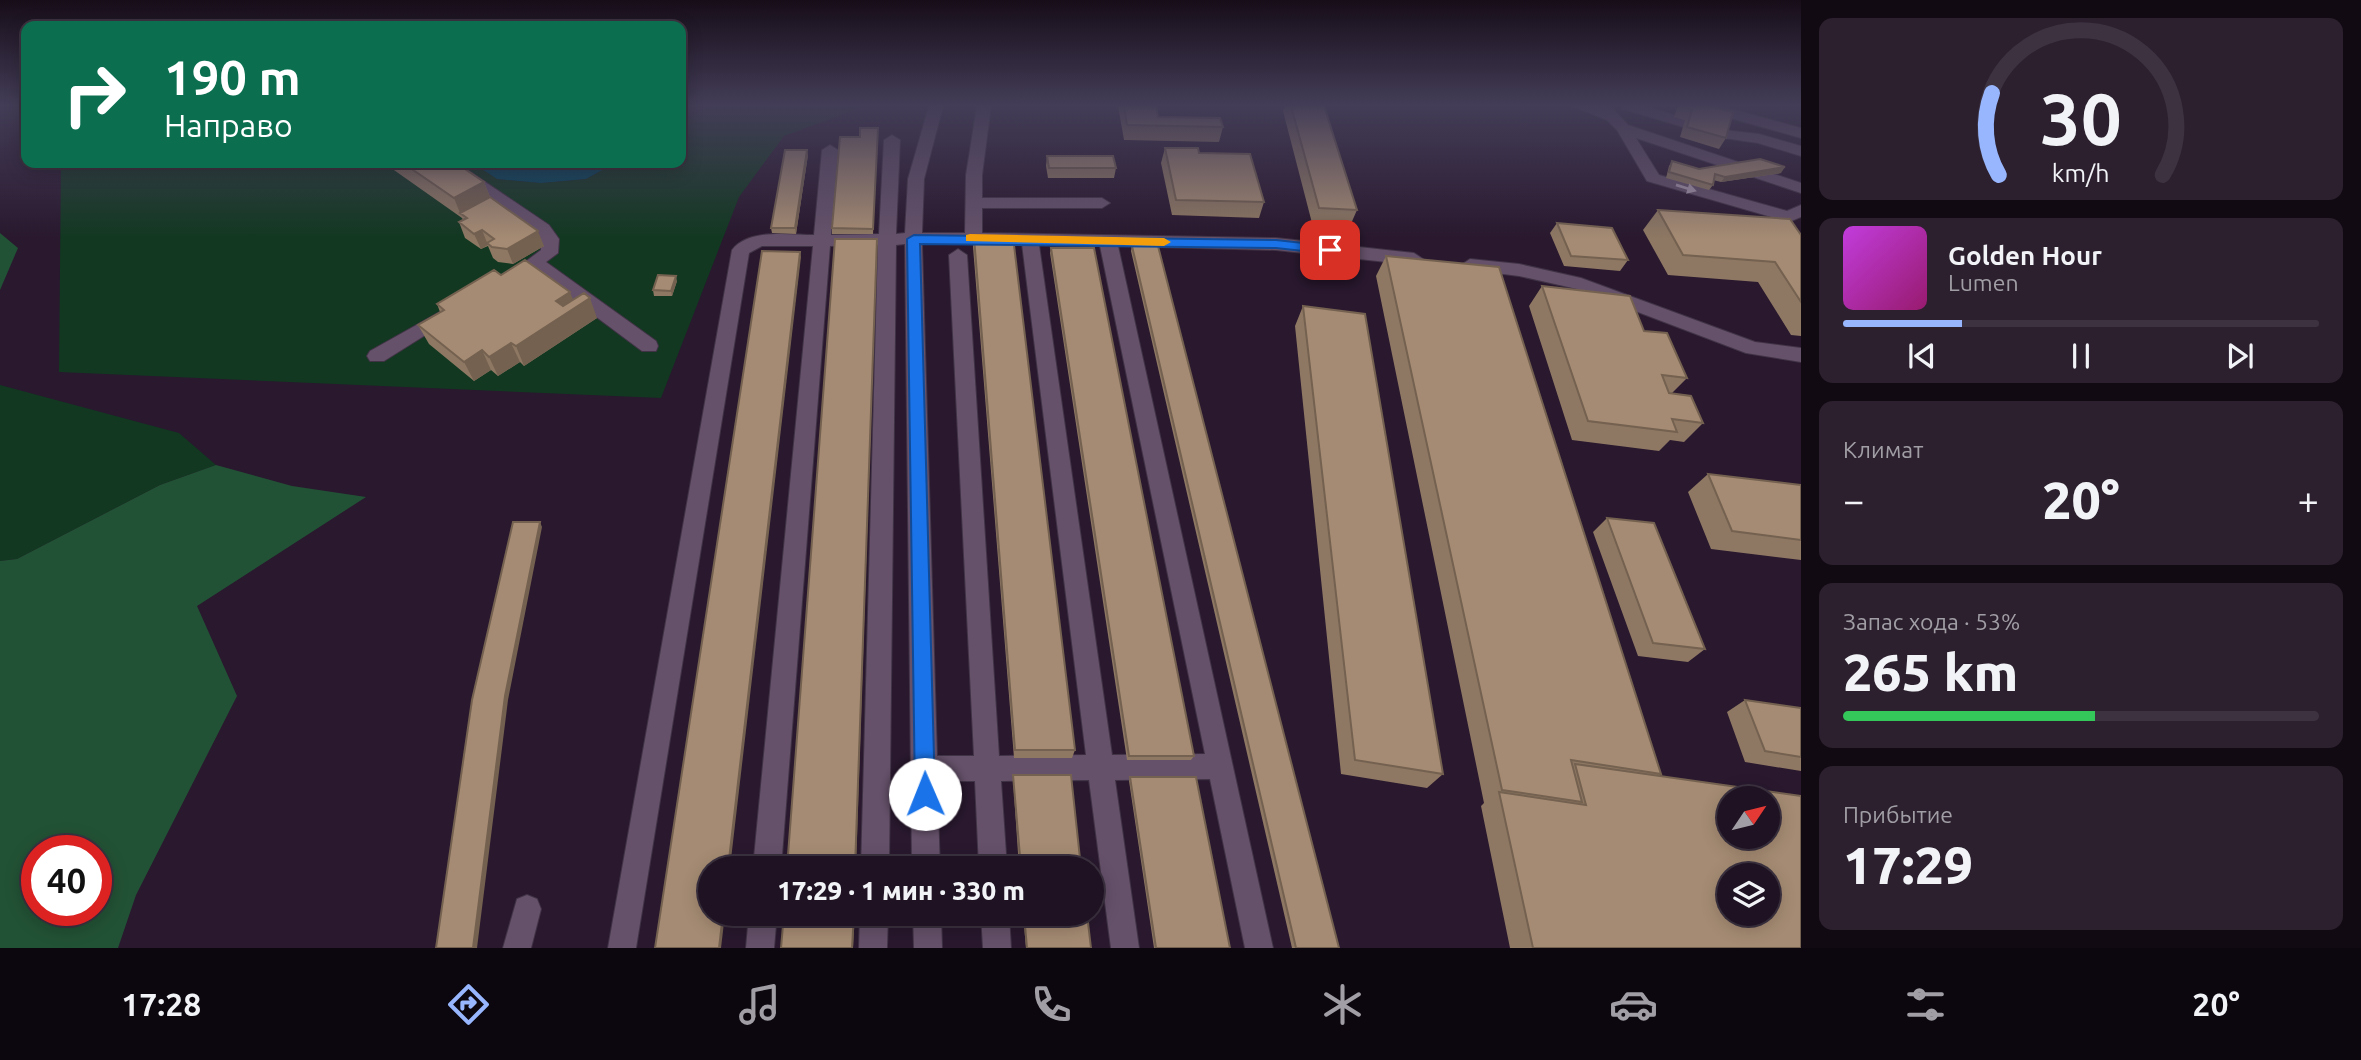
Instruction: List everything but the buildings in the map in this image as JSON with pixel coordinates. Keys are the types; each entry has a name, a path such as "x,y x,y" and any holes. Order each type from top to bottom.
{"street":[{"path":"768,856 830,150"},
{"path":"875,856 887,240 891,150"},
{"path":"924,150 916,179 914,239 926,856"},
{"path":"977,150 974,203 965,246 992,856"},
{"path":"1634,150 1653,178 1789,217 1801,210"},
{"path":"1703,150 1801,188"},
{"path":"454,168 543,229 550,239 549,253 529,266 649,346"},
{"path":"974,203 1102,203"},
{"path":"622,948 741,250 750,244 762,241 914,239 965,246 1030,239 1276,244 1519,271 1581,284 1753,348 1801,355"},
{"path":"1030,239 1125,948"},
{"path":"1108,241 1259,948"},
{"path":"377,356 456,309"},
{"path":"924,769 1220,766"},
{"path":"517,948 527,909"},
{"path":"760,948 762,926"},
{"path":"873,948 874,926"},
{"path":"927,926 928,948"},
{"path":"996,926 997,948"}],"green space":[{"path":"686,150 773,150 739,197 661,398 59,372 61,168 480,168 497,179 541,183 586,179 606,168 686,168"},
{"path":"0,233 18,248 0,290"},
{"path":"0,385 179,433 216,465 160,485 17,559 0,561"},
{"path":"216,465 292,486 366,497 197,606 237,696 136,895 118,948 0,948 0,561 17,559 160,485"}],"water":[{"path":"480,168 606,168 586,179 541,183 497,179"}],"slow traffic":[{"path":"970,238 1164,242"}],"route":[{"path":"925,794 914,239 1276,244 1330,250"}]}
